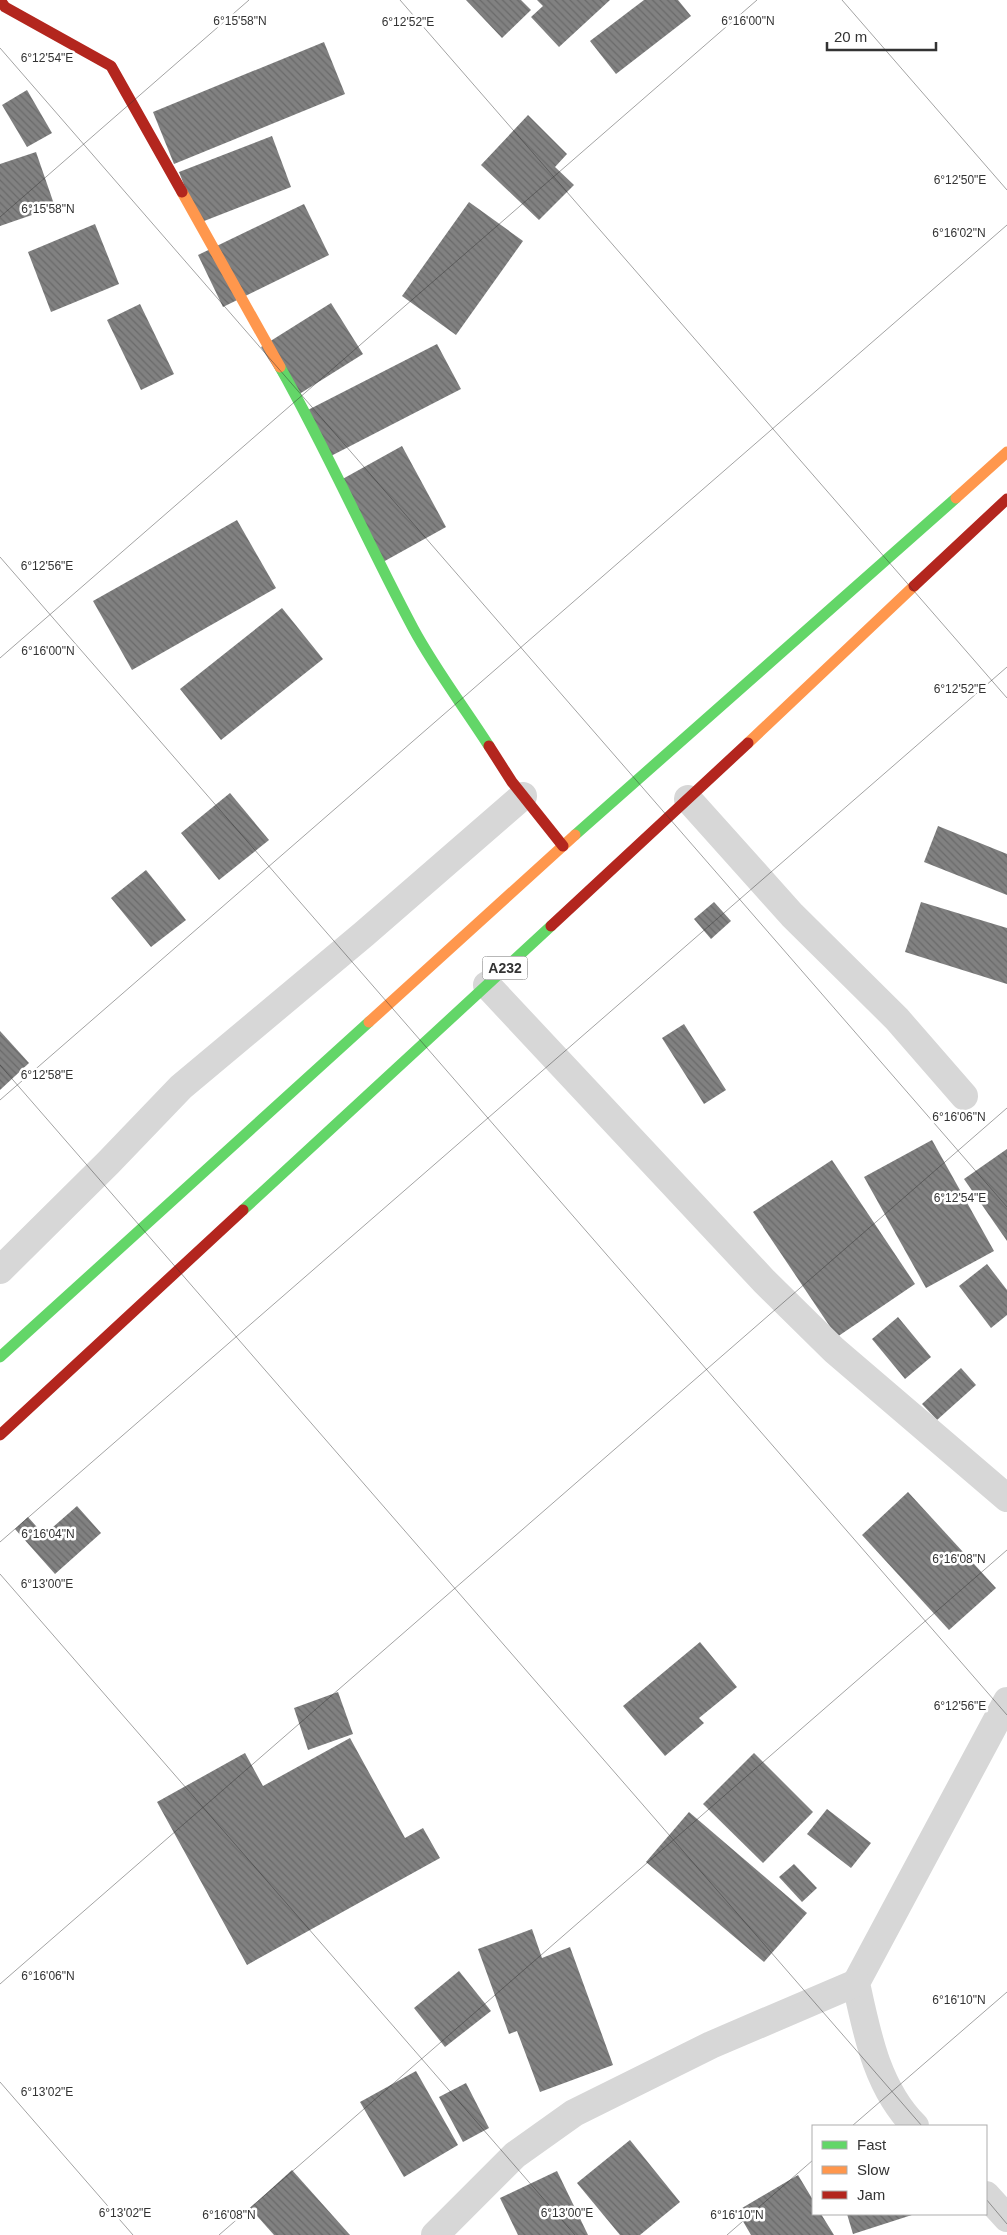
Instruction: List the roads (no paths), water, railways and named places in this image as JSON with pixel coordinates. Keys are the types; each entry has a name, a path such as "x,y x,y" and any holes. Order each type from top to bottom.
{"main road":[{"path":"6,2 111,66 308,417 358,522 414,630 523,796 564,846"},
{"path":"0,1357 564,846 1007,452"},
{"name":"A232","path":"0,1434 688,799 1007,499"}],"street":[{"path":"0,1270 108,1163 181,1087 364,934 523,796"},
{"path":"688,799 792,915 897,1018 964,1096"},
{"path":"487,985 764,1281 834,1350 1007,1498"},
{"path":"435,2235 514,2155 574,2113 711,2045 856,1983 1007,1701"},
{"path":"856,1983 865,2026 883,2082 914,2125"},
{"path":"987,2196 1007,2218"}]}
